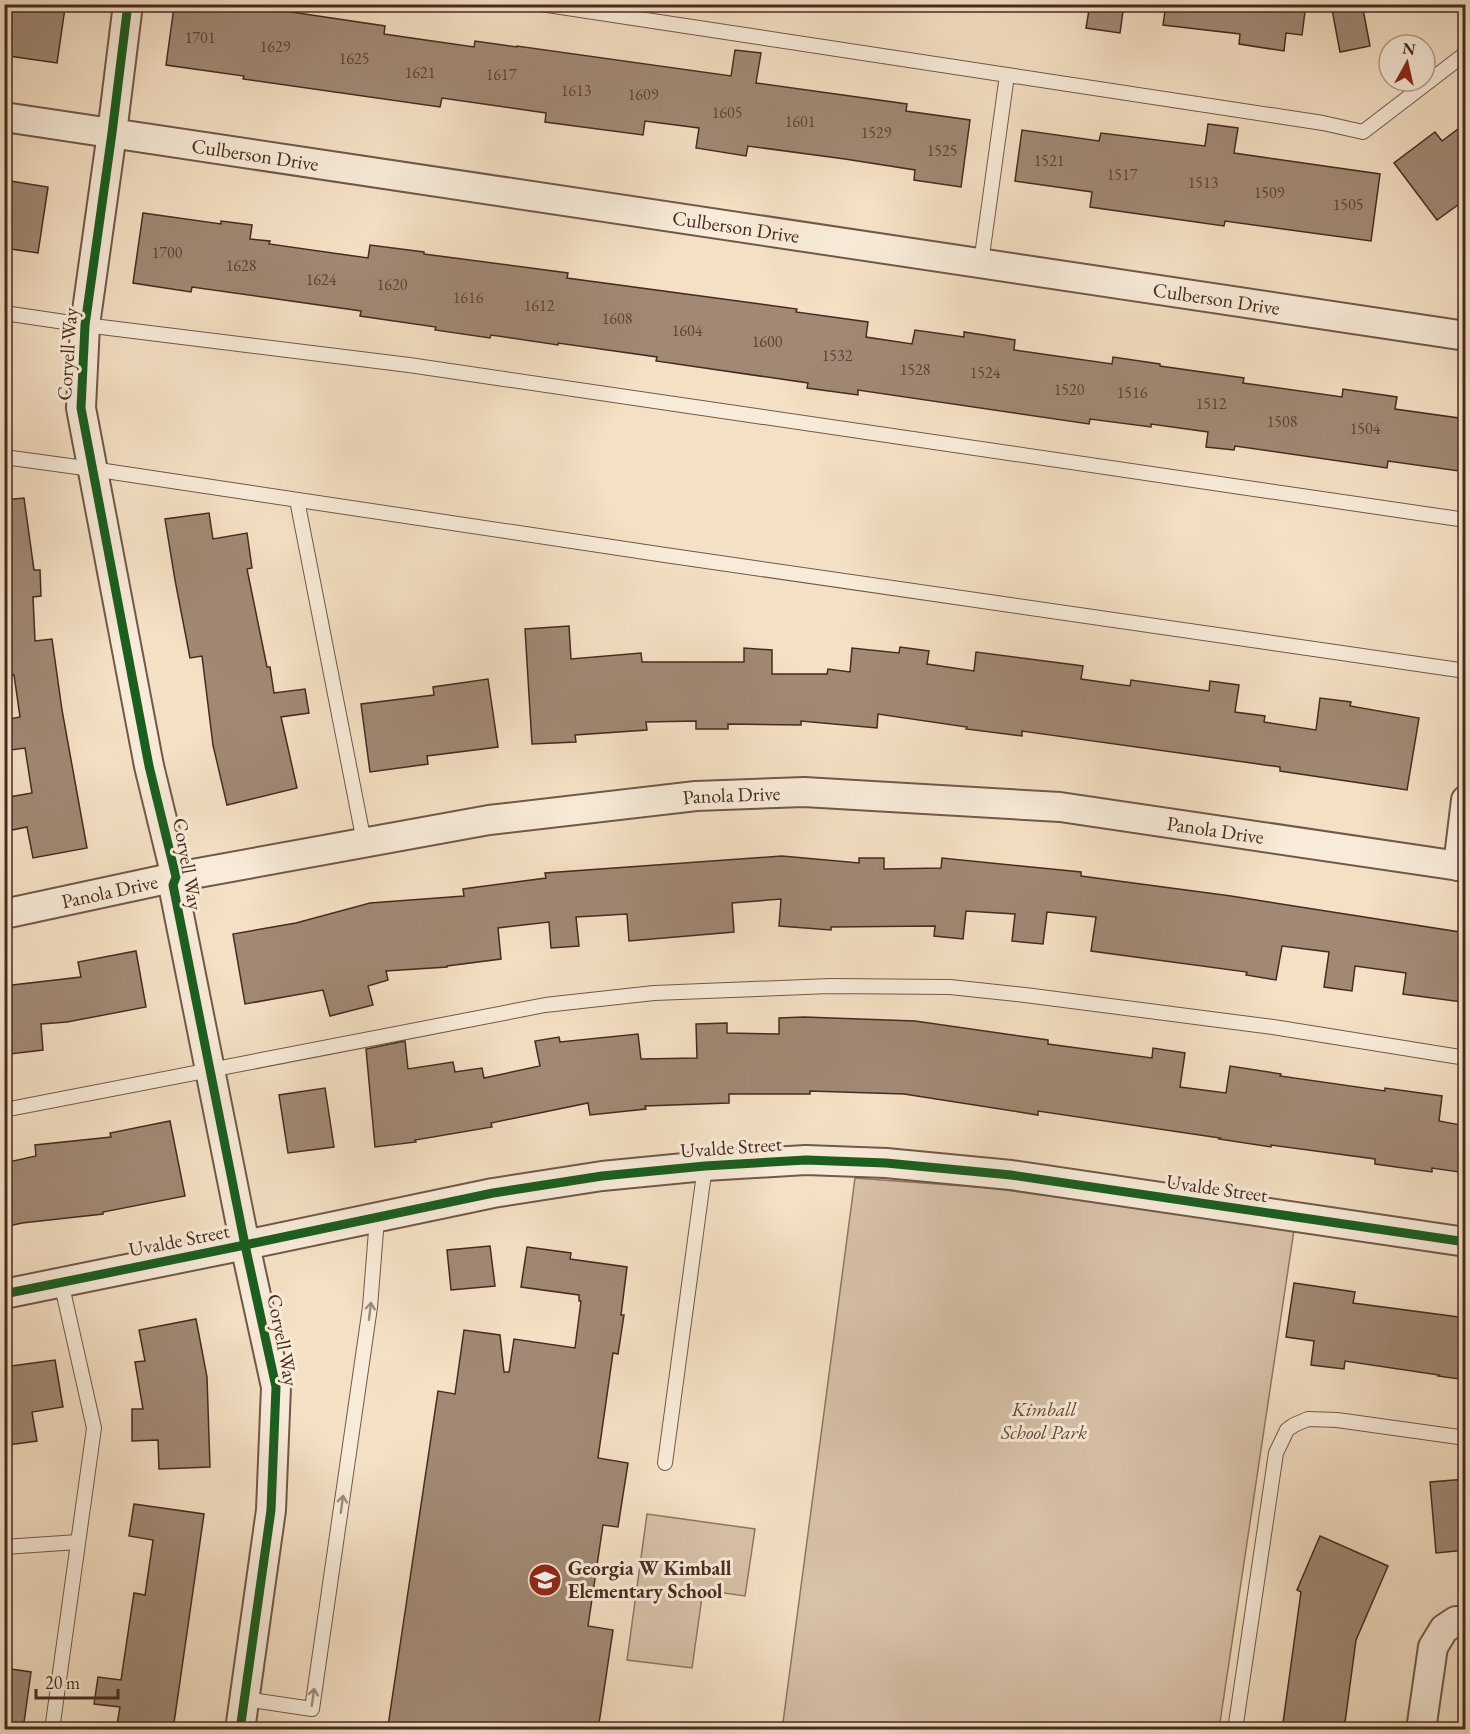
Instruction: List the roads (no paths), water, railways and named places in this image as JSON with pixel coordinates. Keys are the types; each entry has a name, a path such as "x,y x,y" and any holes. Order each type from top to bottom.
{"street":[{"name":"Coryell Way","path":"128,4 85,325 81,408 149,766 176,877 172,885 276,1387 271,1510 240,1730"},
{"name":"Culberson Drive","path":"4,117 1466,336"},
{"name":"Panola Drive","path":"4,914 176,877 489,820 696,796 804,792 1060,807 1462,867"},
{"path":"1462,867 1466,800"},
{"name":"Uvalde Street","path":"4,1294 493,1193 602,1176 705,1166 806,1160 886,1163 1000,1174 1466,1242"},
{"path":"1421,1730 1432,1647 1444,1629 1456,1621 1466,1622"}],"lane":[{"path":"542,4 1323,123 1363,132 1466,53"},
{"path":"981,263 1007,75"},
{"path":"4,313 409,365 1466,520"},
{"path":"4,457 92,468 665,555 1466,671"},
{"path":"297,500 364,842"},
{"path":"4,1110 545,1005 654,993 830,986 950,987 1025,995 1273,1027 1466,1058"},
{"path":"665,1463 705,1166"},
{"path":"244,1700 312,1709 370,1307 377,1218"},
{"path":"51,1730 94,1428 61,1282"},
{"path":"1235,1730 1276,1453 1287,1430 1308,1419 1337,1420 1466,1438"},
{"path":"4,1547 78,1542"}],"place":[{"name":"Georgia W Kimball Elementary School","path":"545,1580"}],"park label":[{"name":"Kimball School Park","path":"1044,1420"}]}
